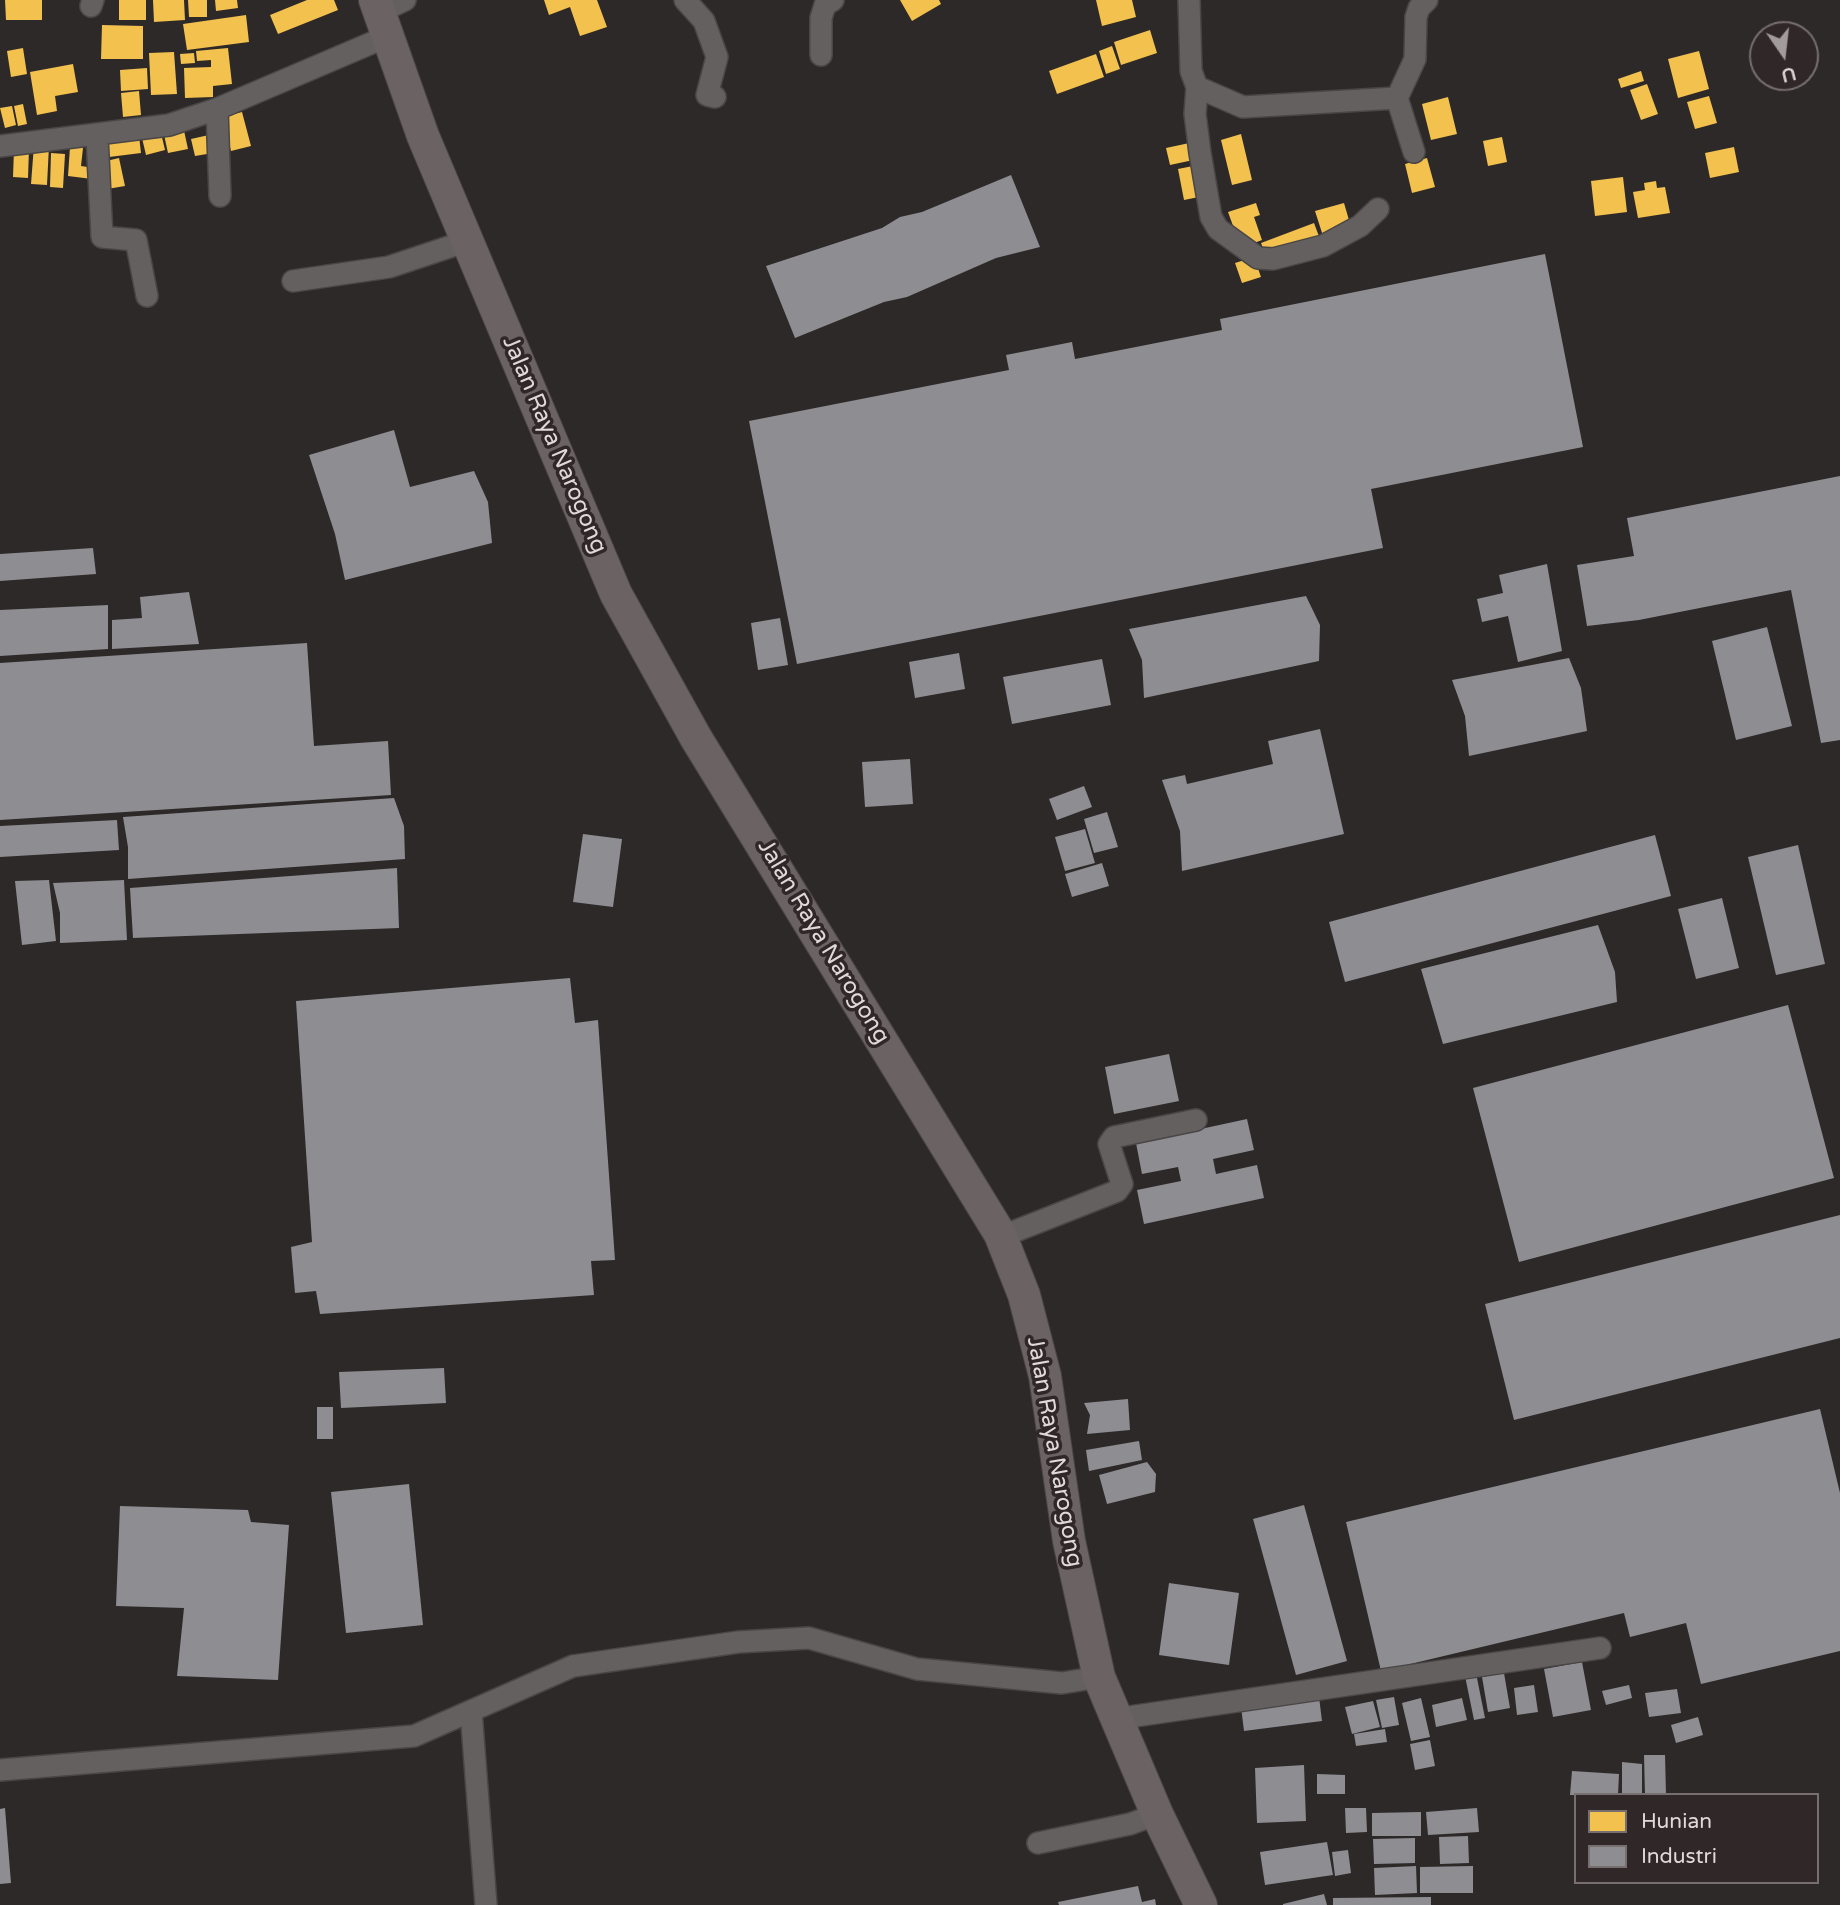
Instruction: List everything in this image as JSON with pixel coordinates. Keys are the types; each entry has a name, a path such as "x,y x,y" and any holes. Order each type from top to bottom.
{"main road":[{"name":"Jalan Raya Narogong","path":"387,12 424,136 470,240 615,594 696,738 1000,1234 1024,1295 1045,1376 1069,1541 1099,1677 1157,1814 1201,1905"}],"street":[{"path":"685,0 704,21 716,57 707,96 715,97"},
{"path":"1189,0 1191,71 1196,86 1195,114 1211,217 1218,229 1248,253 1258,258 1273,259 1304,253 1360,226 1378,209"},
{"path":"1414,152 1397,98 1415,59 1416,17 1419,8 1427,0"},
{"path":"821,54 819,32 827,2"},
{"path":"0,146 169,125 217,109 387,12"},
{"path":"1196,86 1242,107 1397,98"},
{"path":"217,109 220,196"},
{"path":"97,135 102,237 136,240 147,296"},
{"path":"293,281 389,267 470,240"},
{"path":"1000,1234 1013,1232 1117,1191 1122,1184 1110,1144 1114,1137 1196,1120"},
{"path":"0,1770 414,1736 573,1666 738,1642 809,1638 917,1669 1062,1683 1099,1677"},
{"path":"1115,1719 1600,1648"},
{"path":"471,1711 486,1905"},
{"path":"1038,1843 1130,1824 1157,1814"}],"building: Hunian":[{"path":"5,0 42,0 42,20 6,20"},
{"path":"119,0 146,0 146,20 119,20"},
{"path":"153,0 184,0 185,20 154,22"},
{"path":"188,0 207,0 207,17 189,17"},
{"path":"215,0 237,0 238,8 216,11"},
{"path":"307,0 334,0 338,10 278,34 270,15"},
{"path":"544,0 597,0 607,27 580,36 570,7 549,15"},
{"path":"900,0 939,0 941,4 912,21"},
{"path":"1096,0 1132,0 1136,17 1102,26"},
{"path":"246,15 249,42 187,50 183,24"},
{"path":"102,25 143,26 143,59 101,59"},
{"path":"1150,30 1157,53 1121,65 1114,42"},
{"path":"1112,46 1120,69 1106,74 1099,51"},
{"path":"23,48 27,74 11,77 7,51"},
{"path":"228,48 232,84 213,86 213,97 185,98 184,68 211,67 211,60 197,61 196,51"},
{"path":"1699,51 1709,89 1678,98 1668,59"},
{"path":"174,52 177,94 151,95 149,53"},
{"path":"194,53 195,63 181,64 180,54"},
{"path":"1096,54 1104,77 1057,94 1049,71"},
{"path":"73,64 78,92 55,96 57,111 37,115 30,72"},
{"path":"147,68 148,89 121,91 120,70"},
{"path":"1641,71 1644,81 1621,88 1618,79"},
{"path":"1647,84 1658,114 1641,120 1630,90"},
{"path":"139,91 141,115 123,117 121,93"},
{"path":"1709,96 1717,123 1695,129 1687,102"},
{"path":"1448,97 1457,134 1431,140 1422,104"},
{"path":"23,104 27,124 18,126 14,106"},
{"path":"12,106 16,125 5,128 0,108"},
{"path":"242,112 251,146 231,151 222,117"},
{"path":"183,126 188,149 168,153 163,130"},
{"path":"161,133 165,150 146,155 142,138"},
{"path":"1241,134 1252,180 1232,185 1221,140"},
{"path":"209,135 213,153 195,156 191,139"},
{"path":"139,136 141,153 101,158 99,141"},
{"path":"1502,137 1507,162 1488,166 1483,141"},
{"path":"1194,142 1198,159 1170,165 1166,148"},
{"path":"34,145 49,146 47,185 31,184"},
{"path":"70,147 83,148 81,166 94,168 92,179 68,176"},
{"path":"1734,147 1739,172 1710,178 1705,153"},
{"path":"14,149 29,149 28,178 13,177"},
{"path":"51,153 65,154 63,188 50,187"},
{"path":"119,158 125,186 107,189 102,162"},
{"path":"1427,158 1435,187 1412,193 1405,164"},
{"path":"1198,165 1204,196 1184,200 1178,169"},
{"path":"1623,177 1627,212 1595,216 1591,181"},
{"path":"1656,181 1657,188 1665,187 1670,213 1638,218 1633,192 1645,190 1644,183"},
{"path":"1256,203 1260,215 1254,217 1262,240 1241,248 1228,212"},
{"path":"1344,203 1351,227 1323,236 1315,211"},
{"path":"1314,223 1320,239 1267,258 1261,243"},
{"path":"1254,257 1261,277 1242,283 1235,263"}],"building: Industri":[{"path":"1011,175 1040,247 996,258 907,297 884,302 795,338 766,266 882,228 900,217 922,212"},
{"path":"1545,254 1583,447 1371,489 1383,548 797,664 749,421 1009,370 1006,355 1072,342 1075,359 1222,330 1220,319"},
{"path":"394,430 410,487 474,471 488,502 492,543 345,580 335,534 309,455"},
{"path":"1840,476 1840,740 1821,743 1791,590 1639,620 1587,626 1577,565 1634,556 1627,518"},
{"path":"93,548 96,574 0,581 0,554"},
{"path":"1547,564 1562,651 1518,662 1508,616 1482,622 1477,599 1503,593 1499,575"},
{"path":"189,592 199,644 112,649 112,620 142,618 140,597"},
{"path":"1306,596 1320,625 1319,661 1144,698 1142,660 1129,629"},
{"path":"108,605 108,649 0,656 0,610"},
{"path":"780,618 788,665 758,670 751,623"},
{"path":"1767,627 1792,726 1736,740 1712,641"},
{"path":"307,643 314,746 388,741 391,795 0,820 0,663"},
{"path":"959,653 965,689 915,698 909,662"},
{"path":"1569,658 1581,688 1587,731 1469,756 1465,716 1452,680"},
{"path":"1102,659 1111,705 1012,724 1003,677"},
{"path":"1320,729 1344,834 1182,871 1180,831 1162,780 1185,775 1187,784 1273,764 1268,741"},
{"path":"910,759 913,804 865,807 862,762"},
{"path":"1084,786 1092,807 1057,820 1049,799"},
{"path":"394,798 404,826 405,859 128,879 128,847 123,817"},
{"path":"1107,812 1118,847 1094,853 1084,819"},
{"path":"117,820 119,850 0,857 0,826"},
{"path":"1085,829 1095,863 1065,871 1055,837"},
{"path":"583,834 622,839 613,907 573,902"},
{"path":"1655,835 1671,896 1345,982 1329,922"},
{"path":"1798,845 1825,964 1776,975 1748,857"},
{"path":"1102,863 1109,886 1072,897 1065,874"},
{"path":"397,868 399,928 133,938 130,888"},
{"path":"49,880 56,941 22,945 15,881"},
{"path":"124,880 127,940 60,943 60,913 53,883"},
{"path":"1722,898 1739,968 1696,979 1678,909"},
{"path":"1598,925 1615,972 1617,1002 1443,1044 1421,969"},
{"path":"570,978 575,1023 598,1020 615,1260 591,1261 594,1295 320,1314 316,1291 295,1293 291,1247 312,1242 296,1001"},
{"path":"1788,1005 1834,1178 1519,1262 1473,1088"},
{"path":"1169,1054 1179,1101 1114,1114 1105,1067"},
{"path":"1247,1119 1254,1150 1213,1159 1216,1174 1257,1165 1264,1198 1144,1224 1137,1190 1181,1181 1178,1167 1142,1174 1136,1143"},
{"path":"1840,1215 1840,1338 1514,1420 1485,1304"},
{"path":"444,1368 446,1403 341,1408 339,1372"},
{"path":"1128,1399 1130,1430 1087,1434 1090,1415 1084,1403"},
{"path":"317,1407 333,1407 333,1439 317,1439"},
{"path":"1820,1409 1840,1493 1840,1651 1701,1684 1686,1623 1630,1637 1624,1613 1381,1671 1346,1522"},
{"path":"1139,1441 1142,1460 1089,1471 1086,1450"},
{"path":"1147,1462 1156,1474 1155,1492 1107,1504 1099,1475"},
{"path":"409,1484 423,1625 346,1633 331,1492"},
{"path":"1304,1505 1347,1661 1296,1675 1253,1519"},
{"path":"120,1506 248,1510 251,1522 289,1525 278,1680 177,1676 184,1608 116,1606"},
{"path":"1169,1583 1239,1593 1229,1665 1159,1655"},
{"path":"1582,1662 1591,1710 1553,1717 1544,1669"},
{"path":"1476,1673 1485,1718 1474,1720 1465,1676"},
{"path":"1504,1673 1510,1708 1488,1712 1482,1677"},
{"path":"1534,1685 1538,1712 1517,1715 1514,1688"},
{"path":"1629,1685 1632,1698 1606,1705 1602,1691"},
{"path":"1677,1689 1681,1713 1649,1717 1645,1693"},
{"path":"1319,1697 1322,1721 1244,1731 1241,1707"},
{"path":"1394,1697 1399,1725 1382,1728 1376,1700"},
{"path":"1421,1698 1430,1737 1411,1741 1402,1703"},
{"path":"1462,1698 1467,1720 1436,1727 1432,1705"},
{"path":"1373,1701 1380,1727 1352,1734 1345,1707"},
{"path":"1698,1717 1703,1735 1676,1743 1671,1725"},
{"path":"1385,1729 1387,1742 1356,1746 1354,1734"},
{"path":"1430,1740 1435,1766 1415,1770 1410,1744"},
{"path":"1644,1755 1665,1755 1666,1793 1645,1793"},
{"path":"1622,1762 1642,1764 1642,1793 1622,1793"},
{"path":"1304,1765 1306,1821 1257,1823 1255,1768"},
{"path":"1572,1771 1619,1774 1618,1793 1570,1795"},
{"path":"1317,1774 1345,1775 1345,1794 1317,1794"},
{"path":"5,1808 11,1883 0,1884 0,1809"},
{"path":"1345,1808 1366,1808 1367,1832 1346,1833"},
{"path":"1477,1808 1479,1832 1428,1835 1426,1812"},
{"path":"1421,1812 1421,1836 1372,1836 1372,1813"},
{"path":"1468,1836 1469,1863 1440,1864 1439,1837"},
{"path":"1415,1838 1415,1863 1374,1864 1373,1839"},
{"path":"1327,1842 1333,1875 1265,1885 1260,1852"},
{"path":"1348,1850 1351,1873 1335,1876 1332,1852"},
{"path":"1416,1866 1417,1893 1375,1895 1374,1868"},
{"path":"1473,1866 1473,1893 1420,1893 1420,1867"},
{"path":"1138,1886 1142,1902 1155,1899 1156,1905 1059,1905 1058,1902"},
{"path":"1324,1894 1327,1905 1283,1905 1283,1904"},
{"path":"1431,1897 1431,1905 1333,1905 1333,1898"}]}
